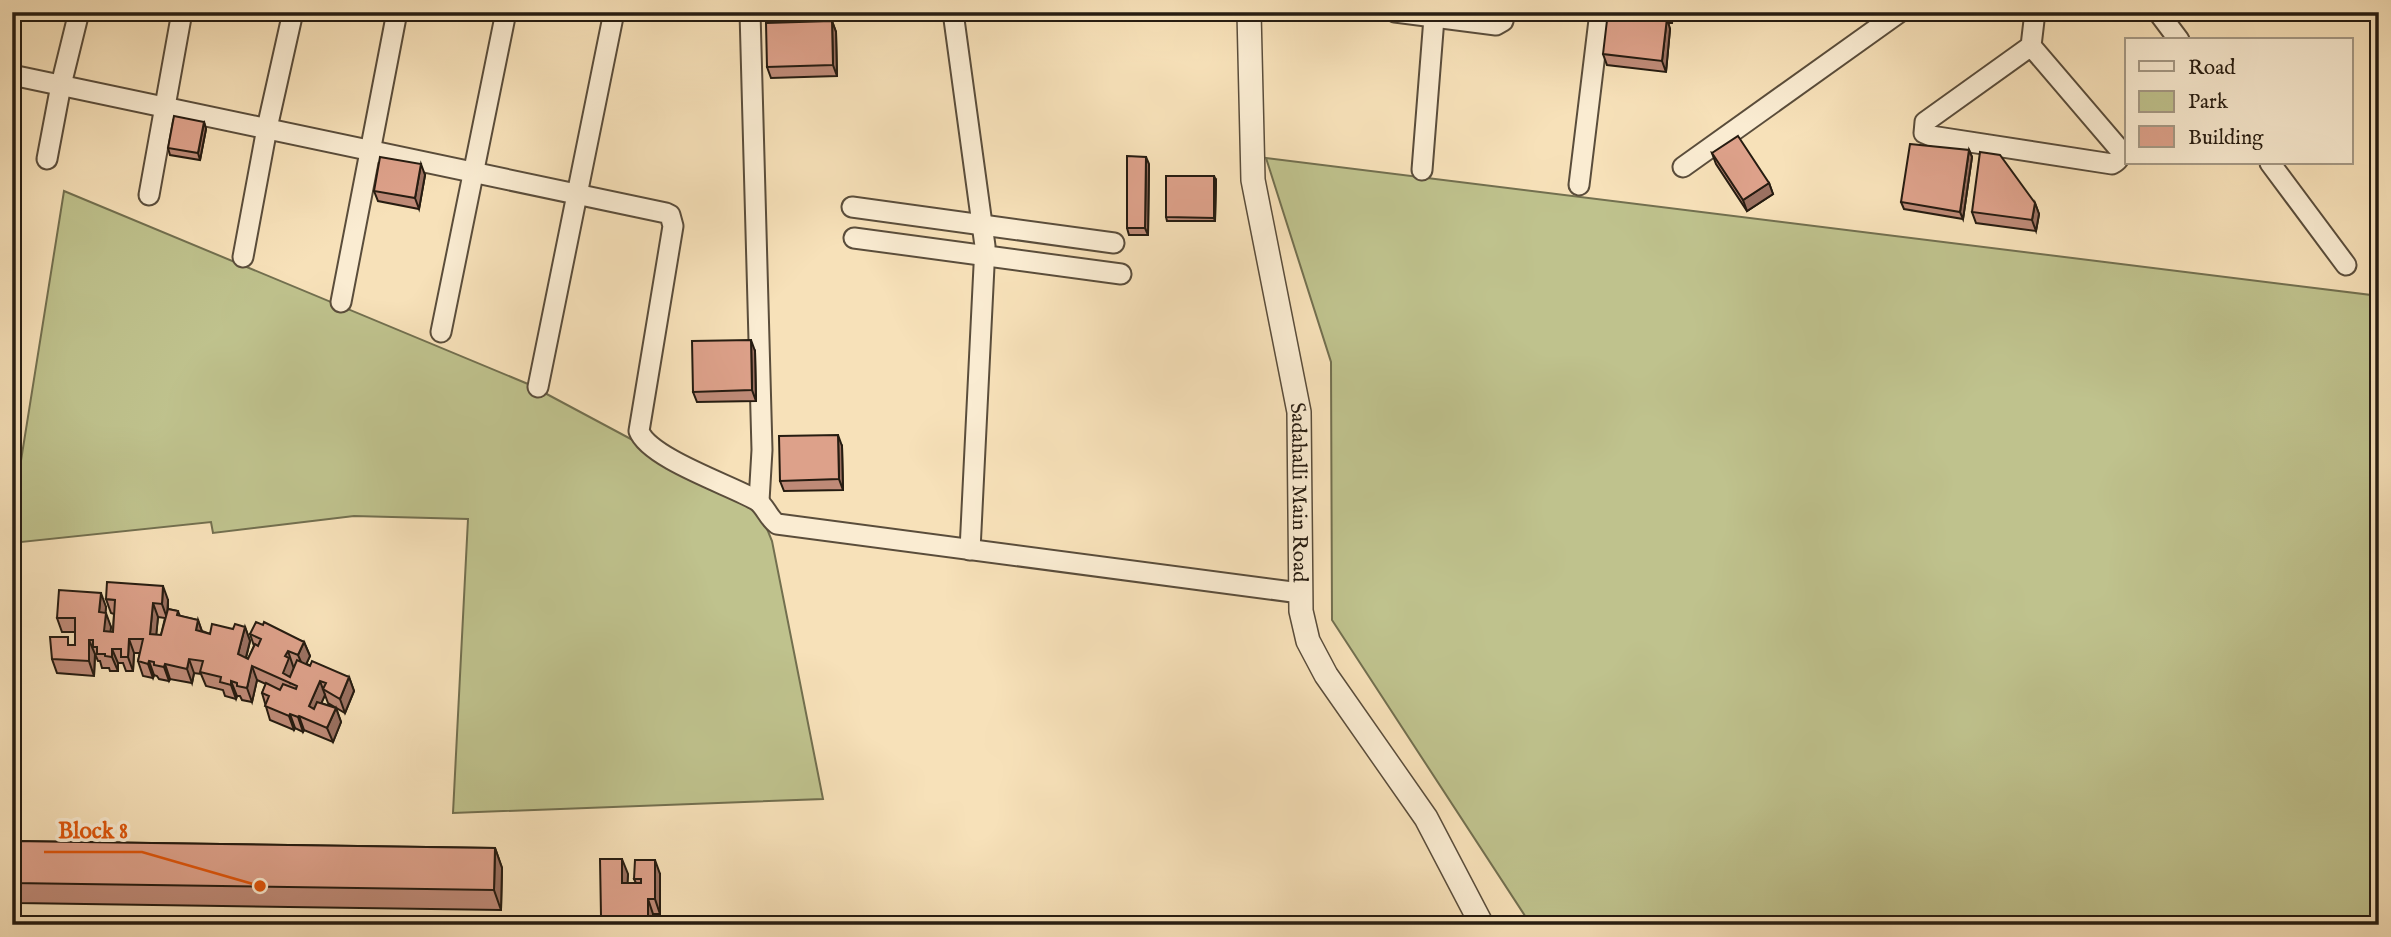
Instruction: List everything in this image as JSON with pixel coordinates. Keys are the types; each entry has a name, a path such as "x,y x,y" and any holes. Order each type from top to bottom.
{"street":[{"path":"149,195 183,12"},
{"path":"243,257 267,128 293,12"},
{"path":"341,302 397,12"},
{"path":"441,332 506,12"},
{"path":"538,387 614,12"},
{"path":"750,12 762,450 760,501"},
{"path":"953,12 985,255 970,550"},
{"name":"Sadahalli Main Road","path":"1249,12 1253,180 1299,412 1300,593 1303,625 1315,658 1426,818 1482,925"},
{"path":"1395,12 1496,25 1503,21 1505,12"},
{"path":"1579,185 1600,12"},
{"path":"1683,167 1900,12"},
{"path":"2031,46 1924,122 1924,133 2112,164 2116,162 2120,150 2031,46 2035,12"},
{"path":"2158,12 2178,38"},
{"path":"47,159 78,16"},
{"path":"1422,170 1434,18"},
{"path":"12,75 666,213 673,220 639,423 641,437 696,472 760,501 777,524 1300,593"},
{"path":"2271,164 2346,265"},
{"path":"852,207 1114,243"},
{"path":"854,238 1121,274"}],"green space":[{"path":"1266,158 2379,296 2379,925 1531,925 1332,620 1331,362"},
{"path":"64,191 528,384 758,507 772,541 823,799 453,813 468,519 354,516 213,533 211,522 12,543 12,517"}],"building":[{"path":"1608,12 1667,18 1662,61 1603,54"},
{"path":"1642,12 1669,12 1669,16"},
{"path":"832,21 833,65 767,67 766,23"},
{"path":"174,116 204,122 198,153 168,148"},
{"path":"1738,136 1769,183 1743,200 1712,153"},
{"path":"1910,144 1969,150 1960,212 1901,202"},
{"path":"1980,152 2000,155 2035,203 2032,220 1972,212"},
{"path":"1127,156 1146,157 1145,228 1127,228"},
{"path":"380,157 421,164 415,198 374,191"},
{"path":"1166,176 1214,176 1214,218 1166,217"},
{"path":"751,340 752,390 693,392 692,341"},
{"path":"838,435 839,479 780,481 779,436"},
{"path":"107,582 163,586 162,604 153,603 150,634 161,635 168,609 178,611 177,615 198,620 196,630 210,634 212,624 233,629 235,624 245,627 238,654 248,659 255,644 258,646 261,639 250,634 256,622 263,625 264,622 304,642 298,655 288,651 285,656 289,658 283,673 290,677 297,660 310,666 312,661 349,677 340,699 323,689 326,683 320,681 309,706 314,709 317,702 336,708 327,728 265,706 269,696 262,693 266,683 280,690 283,684 296,689 297,686 252,666 247,688 237,686 237,683 231,681 231,685 220,682 221,677 200,672 203,661 189,659 187,669 138,661 143,639 129,639 128,657 121,657 121,649 112,649 112,657 97,654 93,640 89,640 89,661 52,659 50,637 68,637 68,645 75,645 75,618 57,618 59,590 101,593 99,612 106,613 104,631 113,632 115,600 106,599"},
{"path":"12,841 495,848 494,890 12,883"},
{"path":"600,859 622,859 622,883 641,883 641,879 634,879 635,860 655,860 655,899 648,899 648,916 630,916 630,923 656,923 656,916 675,916 675,925 625,925 625,917 601,916"}],"place":[{"name":"Block 8","path":"260,886"}]}
